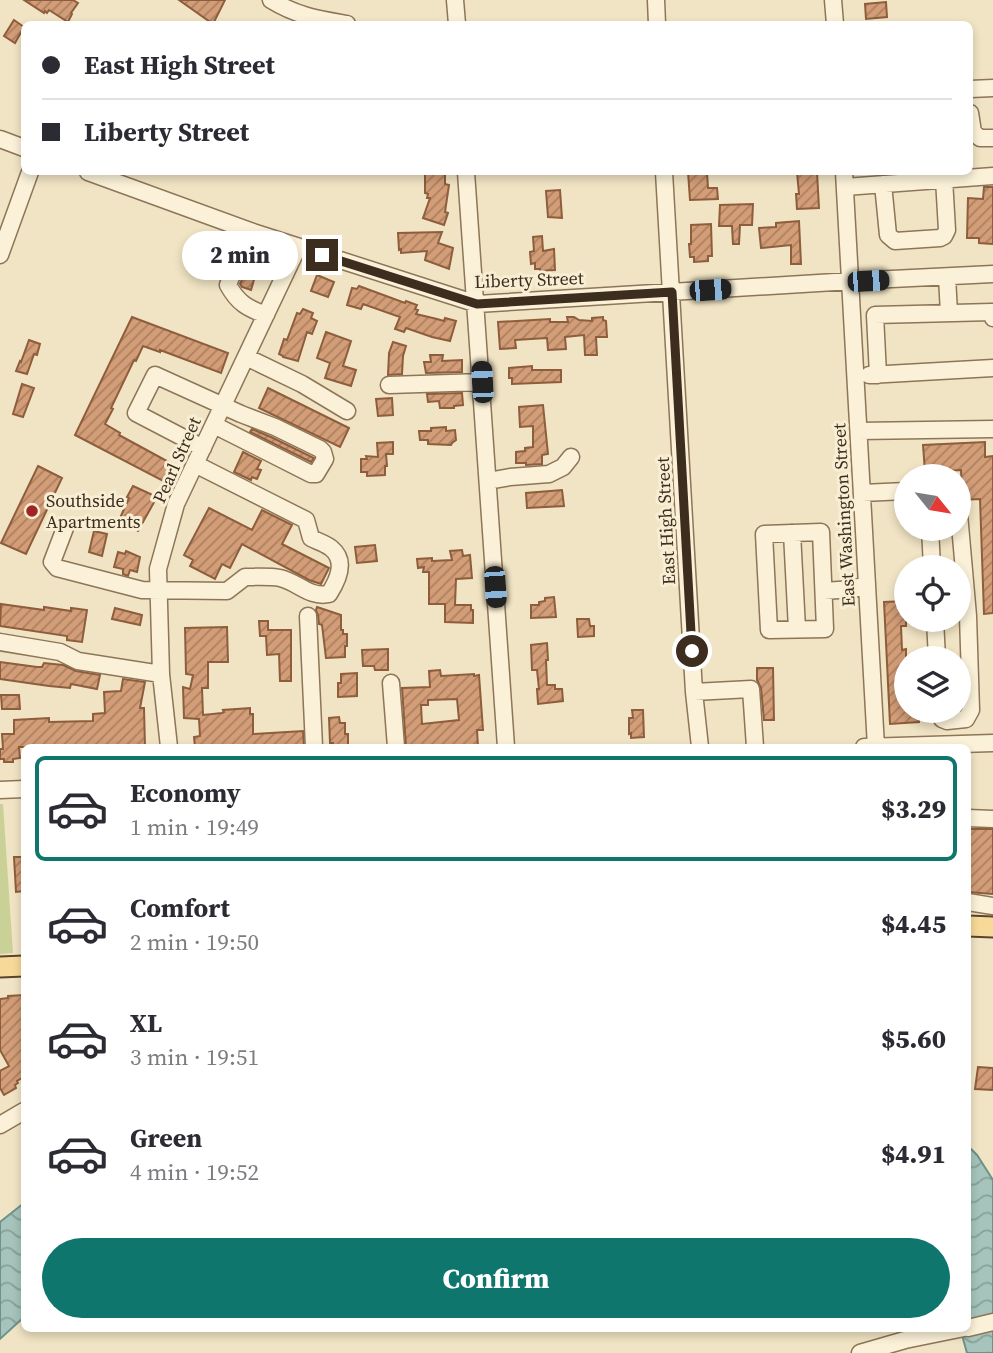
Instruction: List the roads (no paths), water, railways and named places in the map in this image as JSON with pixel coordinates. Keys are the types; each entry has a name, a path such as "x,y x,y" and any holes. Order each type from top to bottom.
{"main road":[{"path":"971,926 993,927"},
{"path":"0,967 21,966"}],"street":[{"path":"271,0 286,10 305,17 328,21"},
{"path":"455,0 457,21"},
{"path":"656,0 657,21"},
{"path":"833,0 835,21"},
{"path":"973,89 993,88"},
{"path":"973,132 980,138 993,138"},
{"path":"0,139 21,147"},
{"path":"0,255 29,175"},
{"name":"Liberty Street","path":"96,175 253,232 477,304 993,274"},
{"path":"466,175 506,744"},
{"name":"East High Street","path":"664,175 694,692 700,744"},
{"path":"844,179 883,184 993,176"},
{"name":"East Washington Street","path":"844,179 876,744"},
{"path":"883,184 888,235 895,242 944,236 947,230 944,179"},
{"path":"253,232 228,285 239,301 266,315"},
{"name":"Pearl Street","path":"169,744 161,674 158,569 176,504 298,247"},
{"path":"947,276 950,313"},
{"path":"878,375 875,315 992,312 993,318"},
{"path":"246,357 302,384 347,411"},
{"path":"856,376 993,368"},
{"path":"203,448 136,413 155,375 320,449 325,459 316,474 311,474 214,425"},
{"path":"389,386 482,382"},
{"path":"859,431 993,429"},
{"path":"488,481 549,474 562,467 571,457"},
{"path":"65,528 52,562 57,568 142,590 227,592 245,577 279,578 312,594 329,593 338,577 338,557 332,548 311,538 306,520 195,464"},
{"path":"862,493 894,492"},
{"path":"821,532 824,591 825,629 769,630 764,534 821,532"},
{"path":"792,533 797,629"},
{"path":"961,541 969,646"},
{"path":"824,591 853,589 867,584"},
{"path":"308,616 314,744"},
{"path":"0,642 60,652 78,661 161,674"},
{"path":"391,683 396,744"},
{"path":"694,692 751,689 755,744"},
{"path":"961,723 965,744"},
{"path":"971,745 993,743"},
{"path":"0,790 21,789"},
{"path":"971,818 993,819"},
{"path":"971,902 993,906"},
{"path":"0,1125 21,1113"},
{"path":"971,1327 993,1322"},
{"path":"860,1353 946,1332"}],"water":[{"path":"971,1149 993,1180 993,1353 967,1353 961,1332 971,1332"},
{"path":"21,1205 21,1320 0,1339 0,1222"}],"place":[{"name":"Southside Apartments","path":"32,511"}]}
